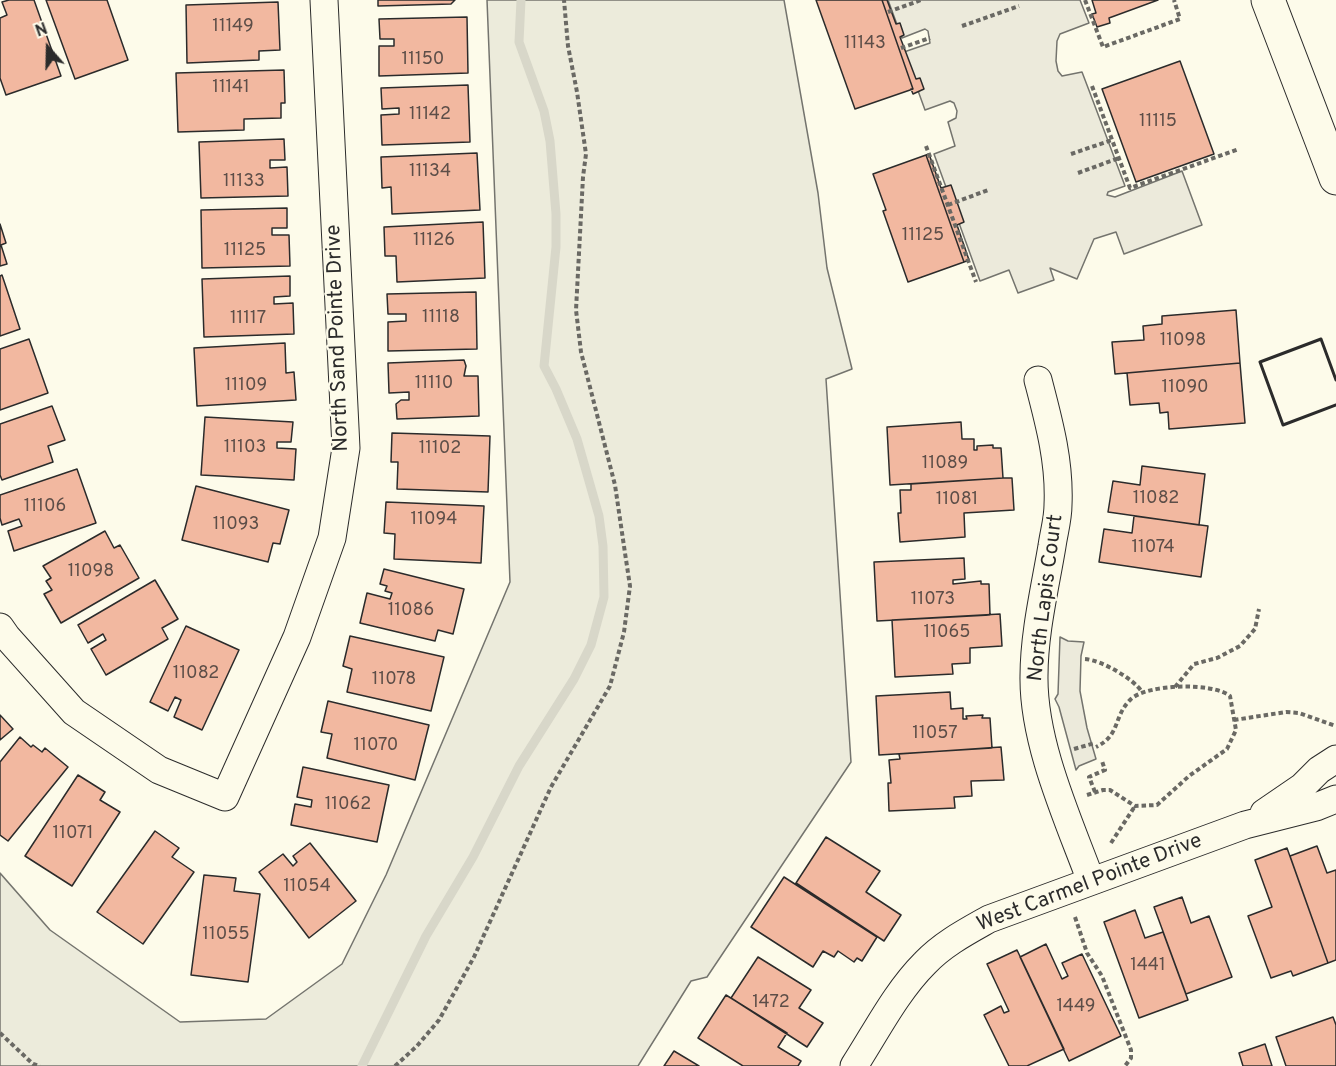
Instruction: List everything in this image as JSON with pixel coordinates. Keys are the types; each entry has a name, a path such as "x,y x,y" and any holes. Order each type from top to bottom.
{"main road":[{"path":"1268,0 1336,178"}],"street":[{"name":"North Sand Pointe Drive","path":"0,627 74,712 159,770 225,797 297,637 332,538 346,447 324,0"},
{"name":"North Lapis Court","path":"1038,380 1052,433 1058,472 1058,507 1034,677 1038,723 1079,886"},
{"name":"West Carmel Pointe Drive","path":"1245,825 1285,800 1319,770 1336,759"},
{"name":"West Carmel Pointe Drive","path":"854,1066 896,999 924,963 954,939 989,919 1245,825 1336,800"}],"path":[{"path":"396,1066 417,1046 438,1020 474,957 551,787 610,686 624,632 630,586 615,485 580,352 576,310 586,154 578,92 568,46 564,0"},
{"path":"888,12 921,0"},
{"path":"1085,0 1103,47 1180,19 1174,0"},
{"path":"962,26 1019,6"},
{"path":"901,48 930,38"},
{"path":"1092,86 1130,188 1239,148"},
{"path":"1071,154 1112,140"},
{"path":"926,146 976,282"},
{"path":"1078,173 1119,158"},
{"path":"948,205 988,190"},
{"path":"1175,688 1194,664 1217,658 1240,646 1255,629 1259,609"},
{"path":"1085,659 1094,660 1134,682 1142,692"},
{"path":"1086,796 1110,790 1135,806 1157,805 1189,776 1227,749 1236,730 1233,704 1230,696 1216,688 1175,688 1142,692 1124,706 1111,738 1096,747"},
{"path":"1234,720 1286,712 1299,713 1336,726"},
{"path":"1095,792 1089,777 1105,770 1101,762"},
{"path":"1079,886 1087,953 1102,976 1131,1050 1131,1058 1125,1066"},
{"path":"0,1033 33,1064 40,1066"}],"shaded area":[{"path":"487,0 784,0 818,193 827,268 852,369 826,379 851,762 707,977 691,981 638,1066 0,1066 0,873 50,930 180,1022 266,1019 342,964 386,875 510,582"},
{"path":"888,0 1080,0 1089,23 1060,34 1057,41 1056,61 1058,71 1062,76 1082,72 1090,93 1125,186 1108,192 1107,195 1115,197 1182,171 1202,225 1124,254 1116,232 1094,239 1077,279 1050,268 1054,280 1018,293 1009,270 980,281 934,154 955,146 948,122 956,118 957,111 954,103 950,101 925,110 904,52 930,43 928,31 925,29 902,38"},
{"path":"1060,637 1068,641 1084,642 1081,656 1080,691 1096,759 1079,766 1076,770 1055,699 1058,694"}],"building":[{"path":"34,0 61,76 6,95 0,78 0,18 7,15 2,2"},
{"path":"46,0 107,0 128,60 75,79"},
{"path":"378,0 455,0 451,4 378,6"},
{"path":"816,0 882,0 913,89 855,109"},
{"path":"882,0 887,0 896,24 900,23 904,35 900,37 916,79 920,78 924,89 913,94 911,89 913,89"},
{"path":"1092,0 1158,0 1109,18 1110,23 1097,27 1092,14 1096,13"},
{"path":"278,2 280,50 259,51 259,60 187,63 186,5"},
{"path":"467,17 468,73 379,76 379,46 394,46 394,39 380,39 379,19"},
{"path":"1180,61 1214,154 1136,182 1102,89"},
{"path":"284,70 285,103 281,103 281,118 244,119 244,130 178,132 176,73"},
{"path":"468,85 470,142 382,145 381,115 399,114 399,108 382,109 381,88"},
{"path":"284,139 285,160 270,160 270,168 287,167 288,196 201,198 199,142"},
{"path":"477,153 480,210 392,214 391,187 382,188 381,157"},
{"path":"929,154 941,188 951,185 964,222 957,225 969,260 964,262 926,155"},
{"path":"926,155 964,262 908,282 883,211 886,210 873,174"},
{"path":"287,208 287,228 272,228 272,235 289,235 290,266 202,268 201,210"},
{"path":"483,222 485,278 397,282 396,256 385,256 384,227"},
{"path":"0,224 6,243 1,245 7,264 0,266"},
{"path":"2,275 20,329 0,336 0,276"},
{"path":"290,276 290,296 274,297 274,304 293,303 294,334 204,337 202,279"},
{"path":"476,292 477,349 388,351 388,322 406,321 406,314 388,314 387,294"},
{"path":"1236,310 1240,363 1115,374 1112,342 1144,340 1143,326 1162,324 1162,316"},
{"path":"29,339 48,393 0,410 0,349"},
{"path":"285,343 286,373 294,372 296,400 197,406 194,348"},
{"path":"464,360 466,366 464,376 478,376 479,416 397,419 396,404 401,400 409,400 409,392 389,393 388,363"},
{"path":"1240,363 1245,423 1169,429 1168,412 1160,413 1159,403 1130,405 1127,373"},
{"path":"52,406 65,440 48,446 53,462 2,480 0,475 0,424"},
{"path":"205,417 293,422 291,442 277,442 277,448 296,449 294,480 201,475"},
{"path":"961,422 962,439 974,439 974,450 977,450 977,446 993,445 993,448 1001,448 1003,478 890,485 887,427"},
{"path":"392,433 490,436 488,492 397,489 398,462 391,462"},
{"path":"1142,466 1205,474 1199,525 1108,512 1113,481 1140,485"},
{"path":"77,469 96,523 14,551 8,531 22,526 19,519 2,525 0,495"},
{"path":"1012,478 1014,510 964,513 965,537 900,542 898,513 901,513 900,490 911,490 911,484"},
{"path":"196,486 289,510 280,544 273,543 268,562 182,540"},
{"path":"386,502 484,506 481,563 394,559 395,534 384,533"},
{"path":"1134,516 1208,526 1201,577 1099,562 1104,529 1132,533"},
{"path":"105,531 114,548 120,545 139,578 61,623 44,594 52,590 46,581 51,578 43,566"},
{"path":"964,558 965,579 953,580 953,584 981,581 981,584 989,584 990,615 877,621 874,562"},
{"path":"384,569 464,589 453,634 438,630 435,641 360,623 367,593 390,599 392,593 385,591 387,586 380,584"},
{"path":"155,580 178,619 162,628 168,639 106,675 91,649 106,640 103,634 88,643 78,625"},
{"path":"1000,614 1002,646 970,648 970,663 952,664 953,674 895,677 892,620"},
{"path":"186,626 239,650 202,730 174,717 181,700 175,697 168,711 150,702"},
{"path":"350,636 444,657 431,711 347,692 352,669 343,666"},
{"path":"950,692 951,709 963,708 963,719 967,719 966,716 983,715 982,718 990,718 992,748 879,755 876,696"},
{"path":"328,701 429,725 415,780 327,758 332,734 321,732"},
{"path":"0,715 13,729 0,740"},
{"path":"20,737 31,747 33,745 42,752 45,748 68,767 8,841 0,835 0,762"},
{"path":"1001,747 1004,780 971,781 972,796 954,797 955,808 889,811 888,783 891,783 889,760 900,759 899,754"},
{"path":"303,767 389,785 377,842 291,825 295,804 311,807 312,800 297,797"},
{"path":"78,775 105,792 100,800 120,812 72,886 25,856"},
{"path":"155,831 179,848 172,857 194,872 143,944 97,912"},
{"path":"826,837 880,871 866,892 901,915 884,941 796,883"},
{"path":"310,843 356,901 309,938 259,872 283,854 293,866 297,862 293,856"},
{"path":"1317,846 1327,873 1336,870 1336,960 1328,963 1290,856"},
{"path":"1287,848 1328,963 1293,976 1291,971 1271,978 1248,916 1272,907 1255,860"},
{"path":"204,875 236,878 234,891 260,894 248,982 191,975"},
{"path":"784,877 877,937 862,961 857,958 854,962 838,951 834,957 823,951 813,967 751,927"},
{"path":"1182,897 1191,923 1209,916 1232,977 1186,994 1154,907"},
{"path":"1135,910 1145,938 1163,932 1188,1000 1139,1018 1104,922"},
{"path":"1046,944 1062,979 1068,976 1062,963 1082,954 1121,1036 1069,1061 1020,957"},
{"path":"1017,950 1064,1049 1027,1066 1009,1066 984,1015 1001,1006 1004,1013 1009,1011 987,964"},
{"path":"758,957 811,990 799,1008 823,1023 807,1047 731,998"},
{"path":"726,995 787,1033 778,1047 801,1061 798,1066 743,1066 698,1038"},
{"path":"1333,1017 1336,1025 1336,1066 1286,1066 1276,1037"},
{"path":"1265,1044 1272,1066 1243,1066 1239,1053"},
{"path":"674,1051 699,1066 664,1066"}],"waterway":[{"path":"362,1066 426,936 473,857 519,766 574,679 591,645 604,597 603,546 599,516 577,439 544,366 556,247 556,214 550,141 544,111 519,42 521,0"}],"wall":[{"path":"1336,380 1321,339 1260,362 1283,425 1336,405"}]}
